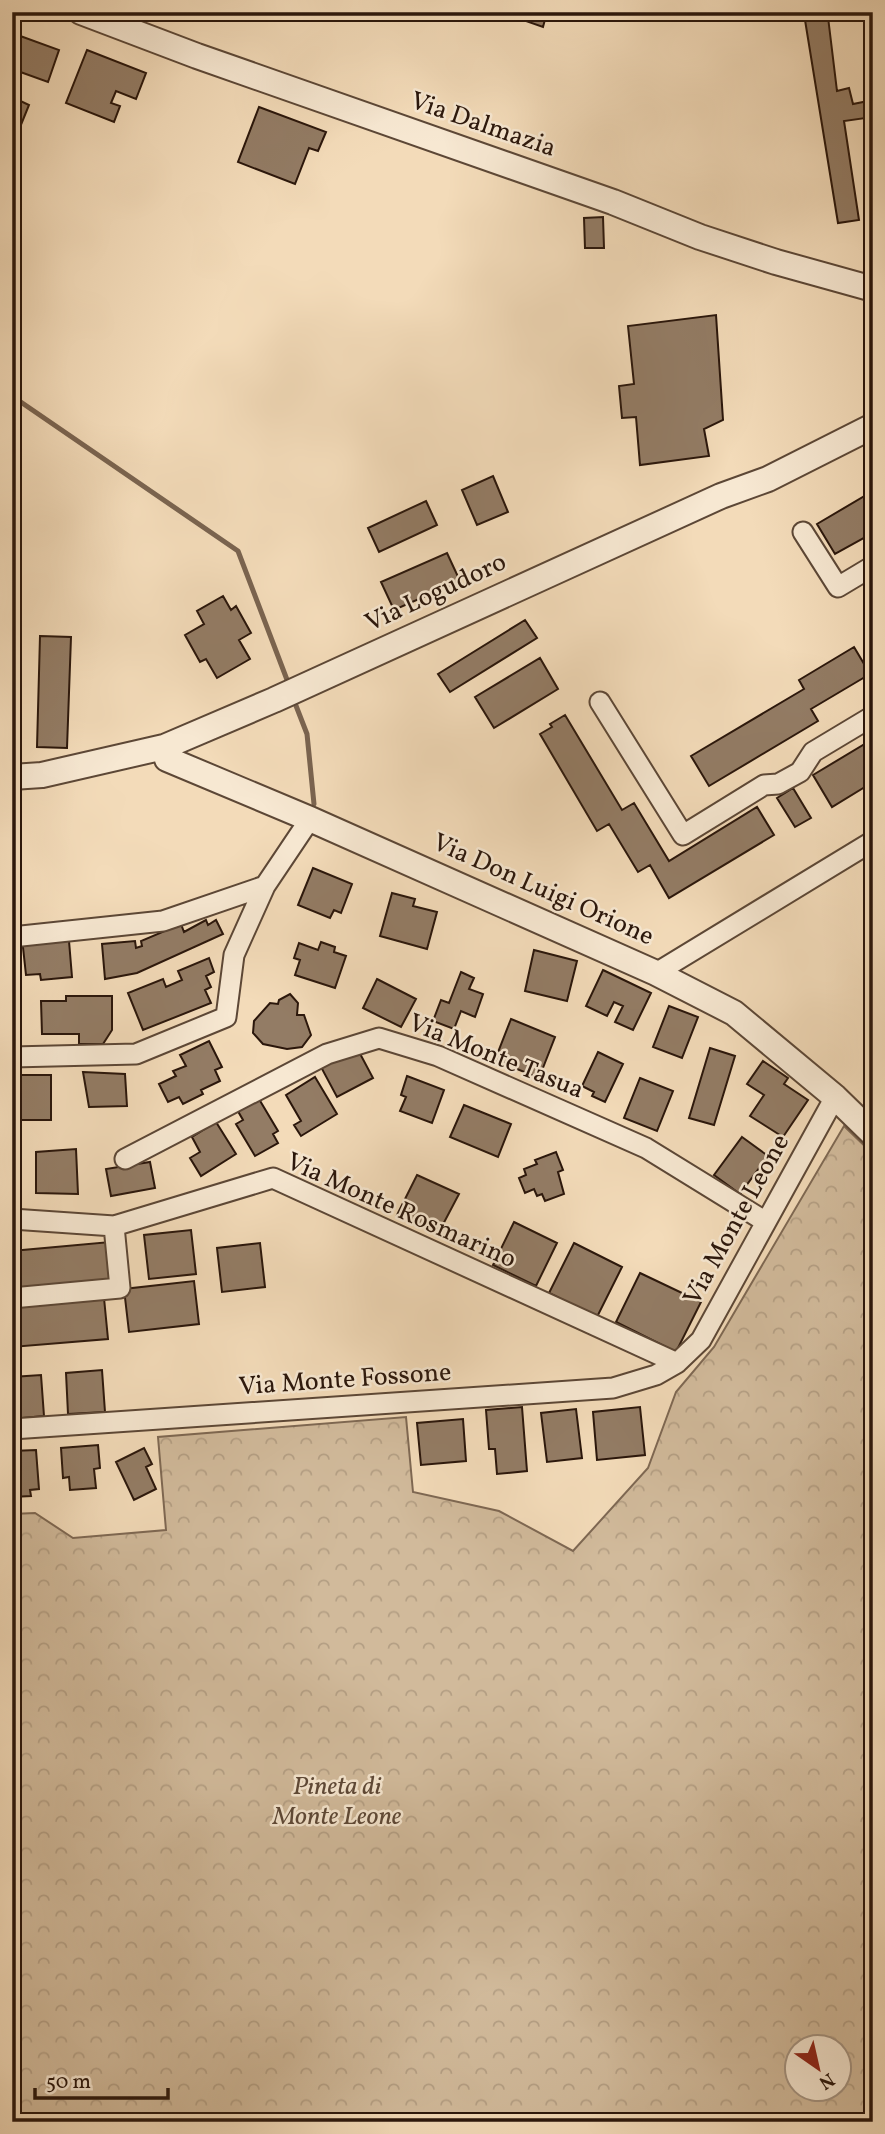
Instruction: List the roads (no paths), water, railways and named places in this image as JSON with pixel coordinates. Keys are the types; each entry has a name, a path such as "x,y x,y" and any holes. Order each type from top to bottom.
{"street":[{"name":"Via Dalmazia","path":"81,12 208,60 613,202 700,237 871,289"},
{"name":"Via Logudoro","path":"12,777 42,775 164,747 274,700 710,501 768,479 873,426"},
{"path":"803,532 838,587 873,566"},
{"path":"600,702 682,835 764,785 778,784 800,772 813,752 873,716"},
{"name":"Via Don Luigi Orione","path":"164,747 167,759 310,819 656,973 734,1013 835,1097 873,1134"},
{"path":"12,1057 135,1054 226,1017 234,955 265,886 310,819"},
{"path":"656,973 873,841"},
{"path":"12,937 163,920 265,886"},
{"name":"Via Monte Tasua","path":"125,1159 327,1054 379,1038 438,1056 646,1148 766,1222"},
{"name":"Via Monte Leone","path":"677,1363 701,1340 835,1097"},
{"name":"Via Monte Rosmarino","path":"12,1219 114,1226 273,1178 677,1363"},
{"path":"12,1298 120,1288 114,1226"},
{"name":"Via Monte Fossone","path":"12,1429 612,1388 656,1375 677,1363"}],"waterway":[{"path":"12,396 238,551 289,685"},
{"path":"293,698 307,734 314,804"}],"park label":[{"name":"Pineta di Monte Leone","path":"337,1802"}]}
